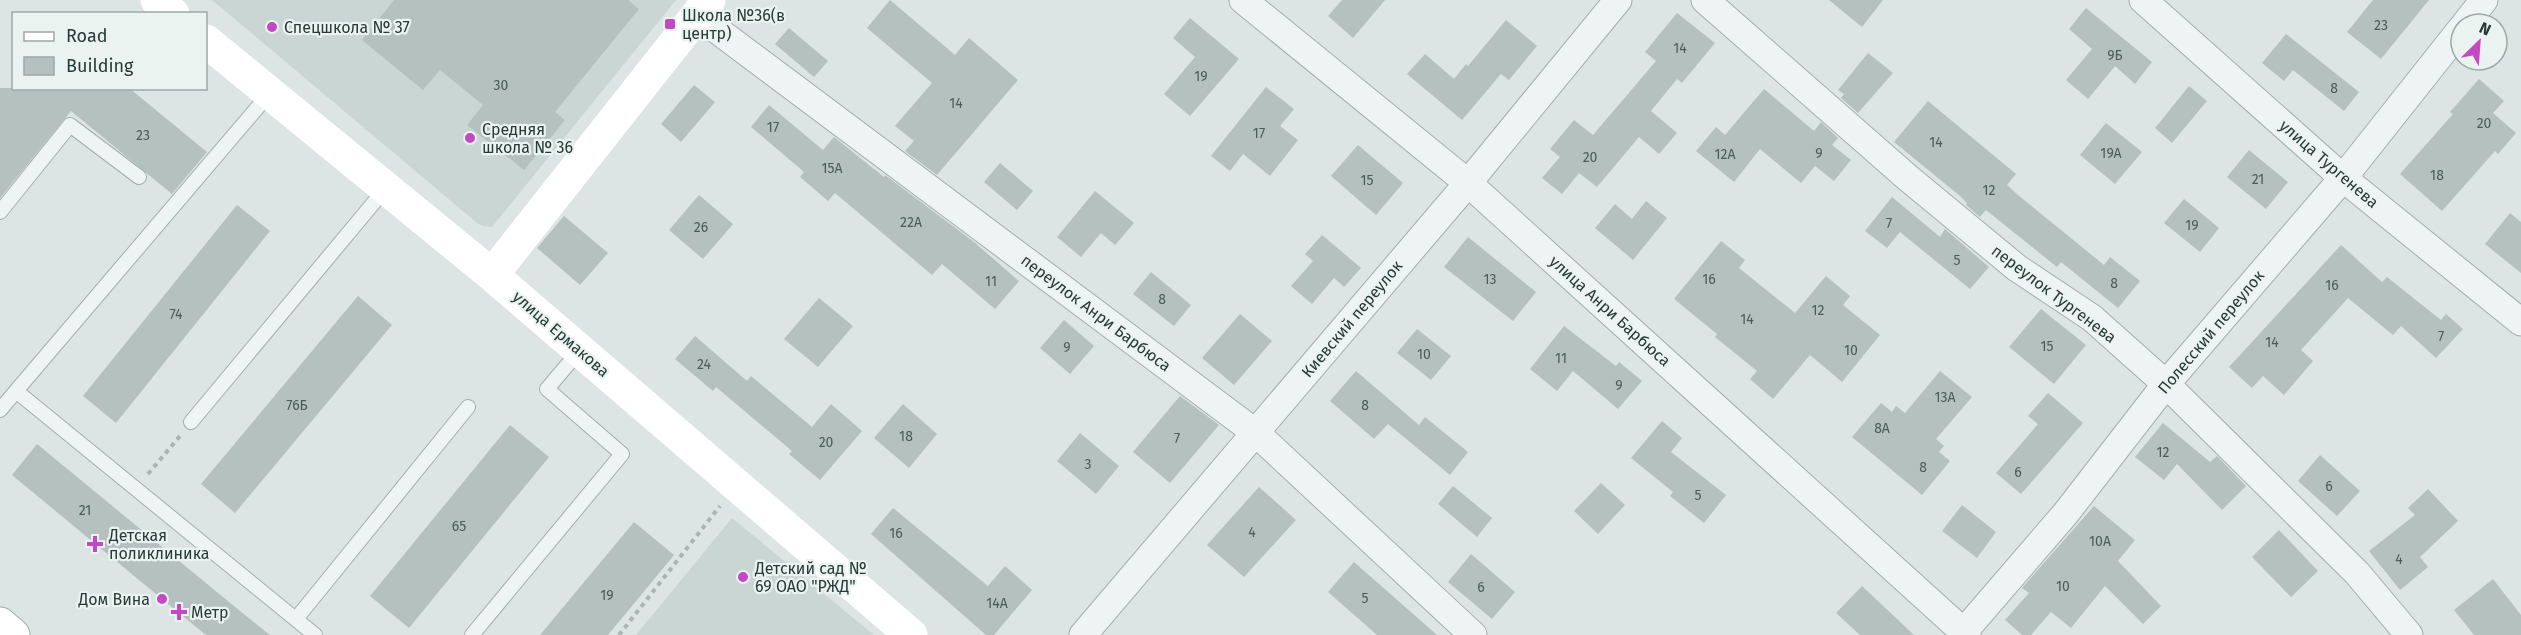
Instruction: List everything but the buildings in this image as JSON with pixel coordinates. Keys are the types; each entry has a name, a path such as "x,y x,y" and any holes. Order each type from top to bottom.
{"street":[{"path":"157,0 171,12"},
{"name":"улица Анри Барбюса","path":"1243,0 1468,183 1964,634"},
{"name":"Киевский переулок","path":"1083,635 1468,183 1618,0"},
{"name":"переулок Тургенева","path":"1705,0 1908,178 2008,260 2091,318 2166,384 2357,573 2409,635"},
{"name":"улица Тургенева","path":"2143,0 2343,178 2521,322"},
{"path":"2474,12 2484,0"},
{"path":"492,275 703,7"},
{"name":"переулок Анри Барбюса","path":"703,7 1256,433 1473,635"},
{"name":"улица Ермакова","path":"207,42 492,275 911,635"},
{"name":"Полесский переулок","path":"1964,634 2066,513 2166,384 2343,178 2449,44"},
{"path":"0,624 13,635"}],"lane":[{"path":"0,410 269,94"},
{"path":"0,212 70,125 139,177"},
{"path":"191,422 386,188"},
{"path":"472,635 622,454 547,389 580,350"},
{"path":"16,391 315,635"},
{"path":"296,620 468,407"}],"path":[{"path":"135,488 191,422"},
{"path":"619,635 736,484"}],"shaded area":[{"name":"Средняя школа № 36","path":"212,0 676,0 492,227 477,223"},
{"name":"Детский сад № 69 ОАО \"РЖД\"","path":"732,518 874,635 636,635"}],"place":[{"name":"Школа №36(в центр)","path":"670,24"},
{"name":"Спецшкола № 37","path":"272,27"},
{"name":"Средняя школа № 36","path":"470,138"},
{"name":"Детская поликлиника","path":"95,544"},
{"name":"Детский сад № 69 ОАО \"РЖД\"","path":"743,577"},
{"name":"Дом Вина","path":"162,599"},
{"name":"Метр","path":"179,612"}]}
